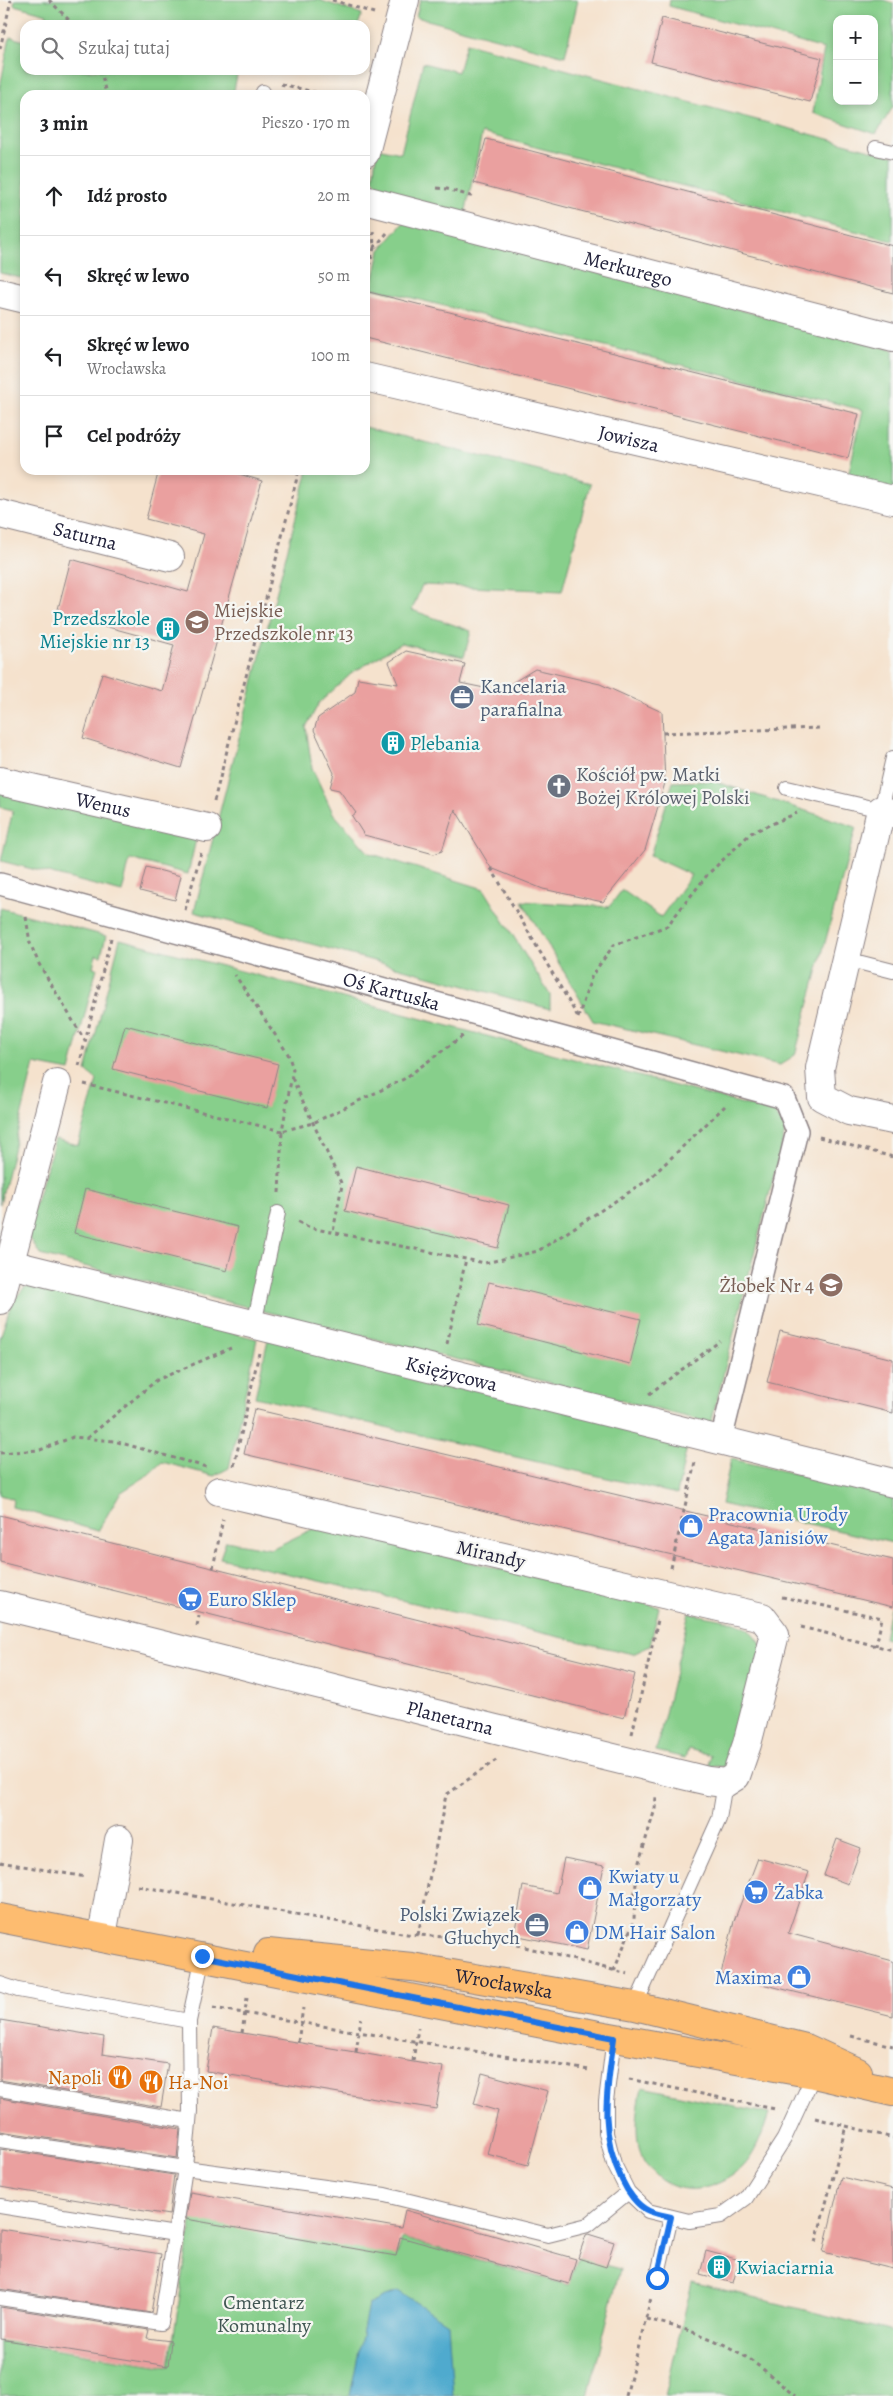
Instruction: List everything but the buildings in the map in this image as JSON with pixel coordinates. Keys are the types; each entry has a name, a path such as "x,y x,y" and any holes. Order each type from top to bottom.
{"main road":[{"name":"Wrocławska","path":"0,1918 102,1936 614,2038 893,2090"},
{"name":"Wrocławska","path":"102,1936 412,1967 634,2006 806,2048 893,2090"}],"street":[{"path":"370,135 402,10"},
{"name":"Merkurego","path":"370,202 893,337"},
{"path":"0,293 20,298"},
{"name":"Jowisza","path":"370,378 893,500"},
{"name":"Saturna","path":"0,514 170,557"},
{"name":"Wenus","path":"0,781 207,828"},
{"path":"887,812 846,959 820,1068 822,1097 849,1111 893,1120"},
{"name":"Oś Kartuska","path":"0,884 784,1098 797,1131"},
{"path":"0,1300 69,1079"},
{"path":"711,1438 752,1317 797,1131"},
{"name":"Księżycowa","path":"10,1264 261,1328 893,1483"},
{"name":"Mirandy","path":"222,1478 664,1595 769,1607"},
{"name":"Planetarna","path":"0,1605 192,1651 657,1769 708,1781 726,1783"},
{"path":"726,1783 736,1776 748,1744 775,1634 769,1607"},
{"path":"102,1936 120,1840"}],"lane":[{"path":"876,148 893,152"},
{"path":"787,788 887,812 893,758"},
{"path":"846,959 893,971"},
{"path":"261,1328 278,1213"},
{"path":"634,2006 719,1819 726,1783"},
{"path":"0,2298 161,2323 185,2168 188,2121 189,2021 202,1956"},
{"path":"0,1984 18,1990 189,2021"},
{"path":"614,2038 606,2101 606,2133 614,2164 628,2192 648,2211 689,2221 721,2216 746,2198 784,2139 814,2074"},
{"path":"0,2089 188,2121"},
{"path":"0,2140 185,2168 386,2195 548,2236 588,2225 628,2192"},
{"path":"0,2206 175,2234"},
{"path":"657,2278 671,2217"}],"path":[{"path":"0,49 11,0"},
{"path":"49,0 69,20"},
{"path":"332,0 402,10"},
{"path":"102,75 105,90"},
{"path":"263,90 265,80 306,90"},
{"path":"370,217 374,248 370,263"},
{"path":"179,933 298,475"},
{"path":"663,733 819,728"},
{"path":"572,1040 592,976 614,945 667,926 708,874 750,833 791,815 835,800"},
{"path":"491,868 578,1017"},
{"path":"22,890 30,943 39,964 85,1041"},
{"path":"117,916 85,1041 69,1079 282,1132 313,1124 404,1079 489,1017"},
{"path":"214,943 288,1054 293,1069 282,1132 278,1213 311,1228 485,1263 538,1251 648,1180 745,1087"},
{"path":"292,1077 342,1185 333,1232"},
{"path":"797,1131 893,1157"},
{"path":"441,1371 466,1259"},
{"path":"643,1399 752,1317"},
{"path":"86,1438 157,1380 261,1328"},
{"path":"0,1453 40,1450 73,1437 114,1441 222,1478 261,1328"},
{"path":"625,1761 681,1531 711,1438"},
{"path":"769,1607 882,1618 876,1646"},
{"path":"769,1607 876,1646 893,1650"},
{"path":"418,1934 446,1795 530,1737"},
{"path":"614,1971 634,1920 639,1862 655,1809 657,1769"},
{"path":"242,2032 247,1998"},
{"path":"193,1999 210,2008 571,2066 796,2113 893,2138"},
{"path":"298,2042 303,2008"},
{"path":"356,2052 361,2018"},
{"path":"413,2061 418,2028"},
{"path":"816,2242 846,2126"},
{"path":"626,2396 657,2278"},
{"path":"646,2319 681,2328 717,2342 752,2361 795,2396"}],"green space":[{"path":"15,0 319,0 362,14 360,20 45,20 47,14 14,5"},
{"path":"420,0 578,0 565,56 416,17"},
{"path":"670,0 883,0 893,3 893,107 876,134 813,113 824,49 669,6"},
{"path":"10,37 20,40 20,75 237,75 234,90 20,90 20,278 0,273 0,87"},
{"path":"466,43 893,156 893,241 482,133 465,215 381,190 373,179 377,148 401,153 423,63 458,72"},
{"path":"404,222 893,350 893,490 847,480 863,410 372,288 380,250"},
{"path":"370,428 590,484 562,591 422,585 412,610 471,631 464,657 401,643 352,673 319,703 306,727 312,768 333,813 369,853 484,889 550,995 550,1009 194,912 307,475 370,475"},
{"path":"713,781 856,827 795,1055 780,1065 593,1021 522,901 609,907 622,890 661,917 691,875 650,856 673,782"},
{"path":"0,785 197,835 188,874 130,859 122,892 1,861 13,810 0,807"},
{"path":"0,908 106,936 101,956 96,955 93,967 97,968 70,1071 34,1064 0,1204"},
{"path":"120,939 774,1112 786,1128 711,1423 40,1255 27,1233 55,1139 78,1145 97,1080 86,1071"},
{"path":"33,1285 49,1285 257,1339 229,1468 214,1476 162,1462 148,1475 120,1493 98,1531 12,1507 13,1499 0,1495 0,1338 12,1302 24,1288"},
{"path":"269,1335 688,1442 677,1494 255,1397"},
{"path":"731,1459 893,1496 893,1543 721,1504"},
{"path":"319,1526 659,1607 650,1646 633,1654 220,1558 226,1541 271,1549"},
{"path":"890,1607 893,1607 893,1640 884,1638"},
{"path":"689,1613 741,1625 749,1630 762,1647 729,1767 709,1766 711,1755 688,1749 685,1758 656,1751"},
{"path":"642,2087 769,2114 755,2150 742,2168 732,2176 721,2182 698,2189 675,2187 664,2181 649,2168 644,2162 638,2144 637,2125"},
{"name":"Cmentarz Komunalny","path":"192,2216 397,2254 402,2238 568,2285 578,2258 620,2269 588,2396 0,2396 0,2341 169,2367"},
{"path":"692,2282 893,2332 893,2396 665,2396"}],"water":[{"path":"398,2291 448,2323 453,2396 350,2396 368,2305"}],"place":[{"name":"Miejskie Przedszkole nr 13","path":"197,622"},
{"name":"Przedszkole Miejskie nr 13","path":"168,629"},
{"name":"Kancelaria parafialna","path":"462,697"},
{"name":"Plebania","path":"393,743"},
{"name":"Kościół pw. Matki Bożej Królowej Polski","path":"559,786"},
{"name":"Żłobek Nr 4","path":"831,1285"},
{"name":"Pracownia Urody Agata Janisiów","path":"691,1526"},
{"name":"Euro Sklep","path":"190,1599"},
{"name":"Kwiaty u Małgorzaty","path":"590,1888"},
{"name":"Żabka","path":"756,1892"},
{"name":"Polski Związek Głuchych","path":"537,1925"},
{"name":"DM Hair Salon","path":"577,1932"},
{"name":"Maxima","path":"799,1977"},
{"name":"Napoli","path":"120,2077"},
{"name":"Ha-Noi","path":"151,2082"},
{"name":"Kwiaciarnia","path":"719,2267"}],"route":[{"path":"202,1956 614,2038 606,2101 606,2133 614,2164 628,2192 648,2211 671,2217 657,2278"}]}
